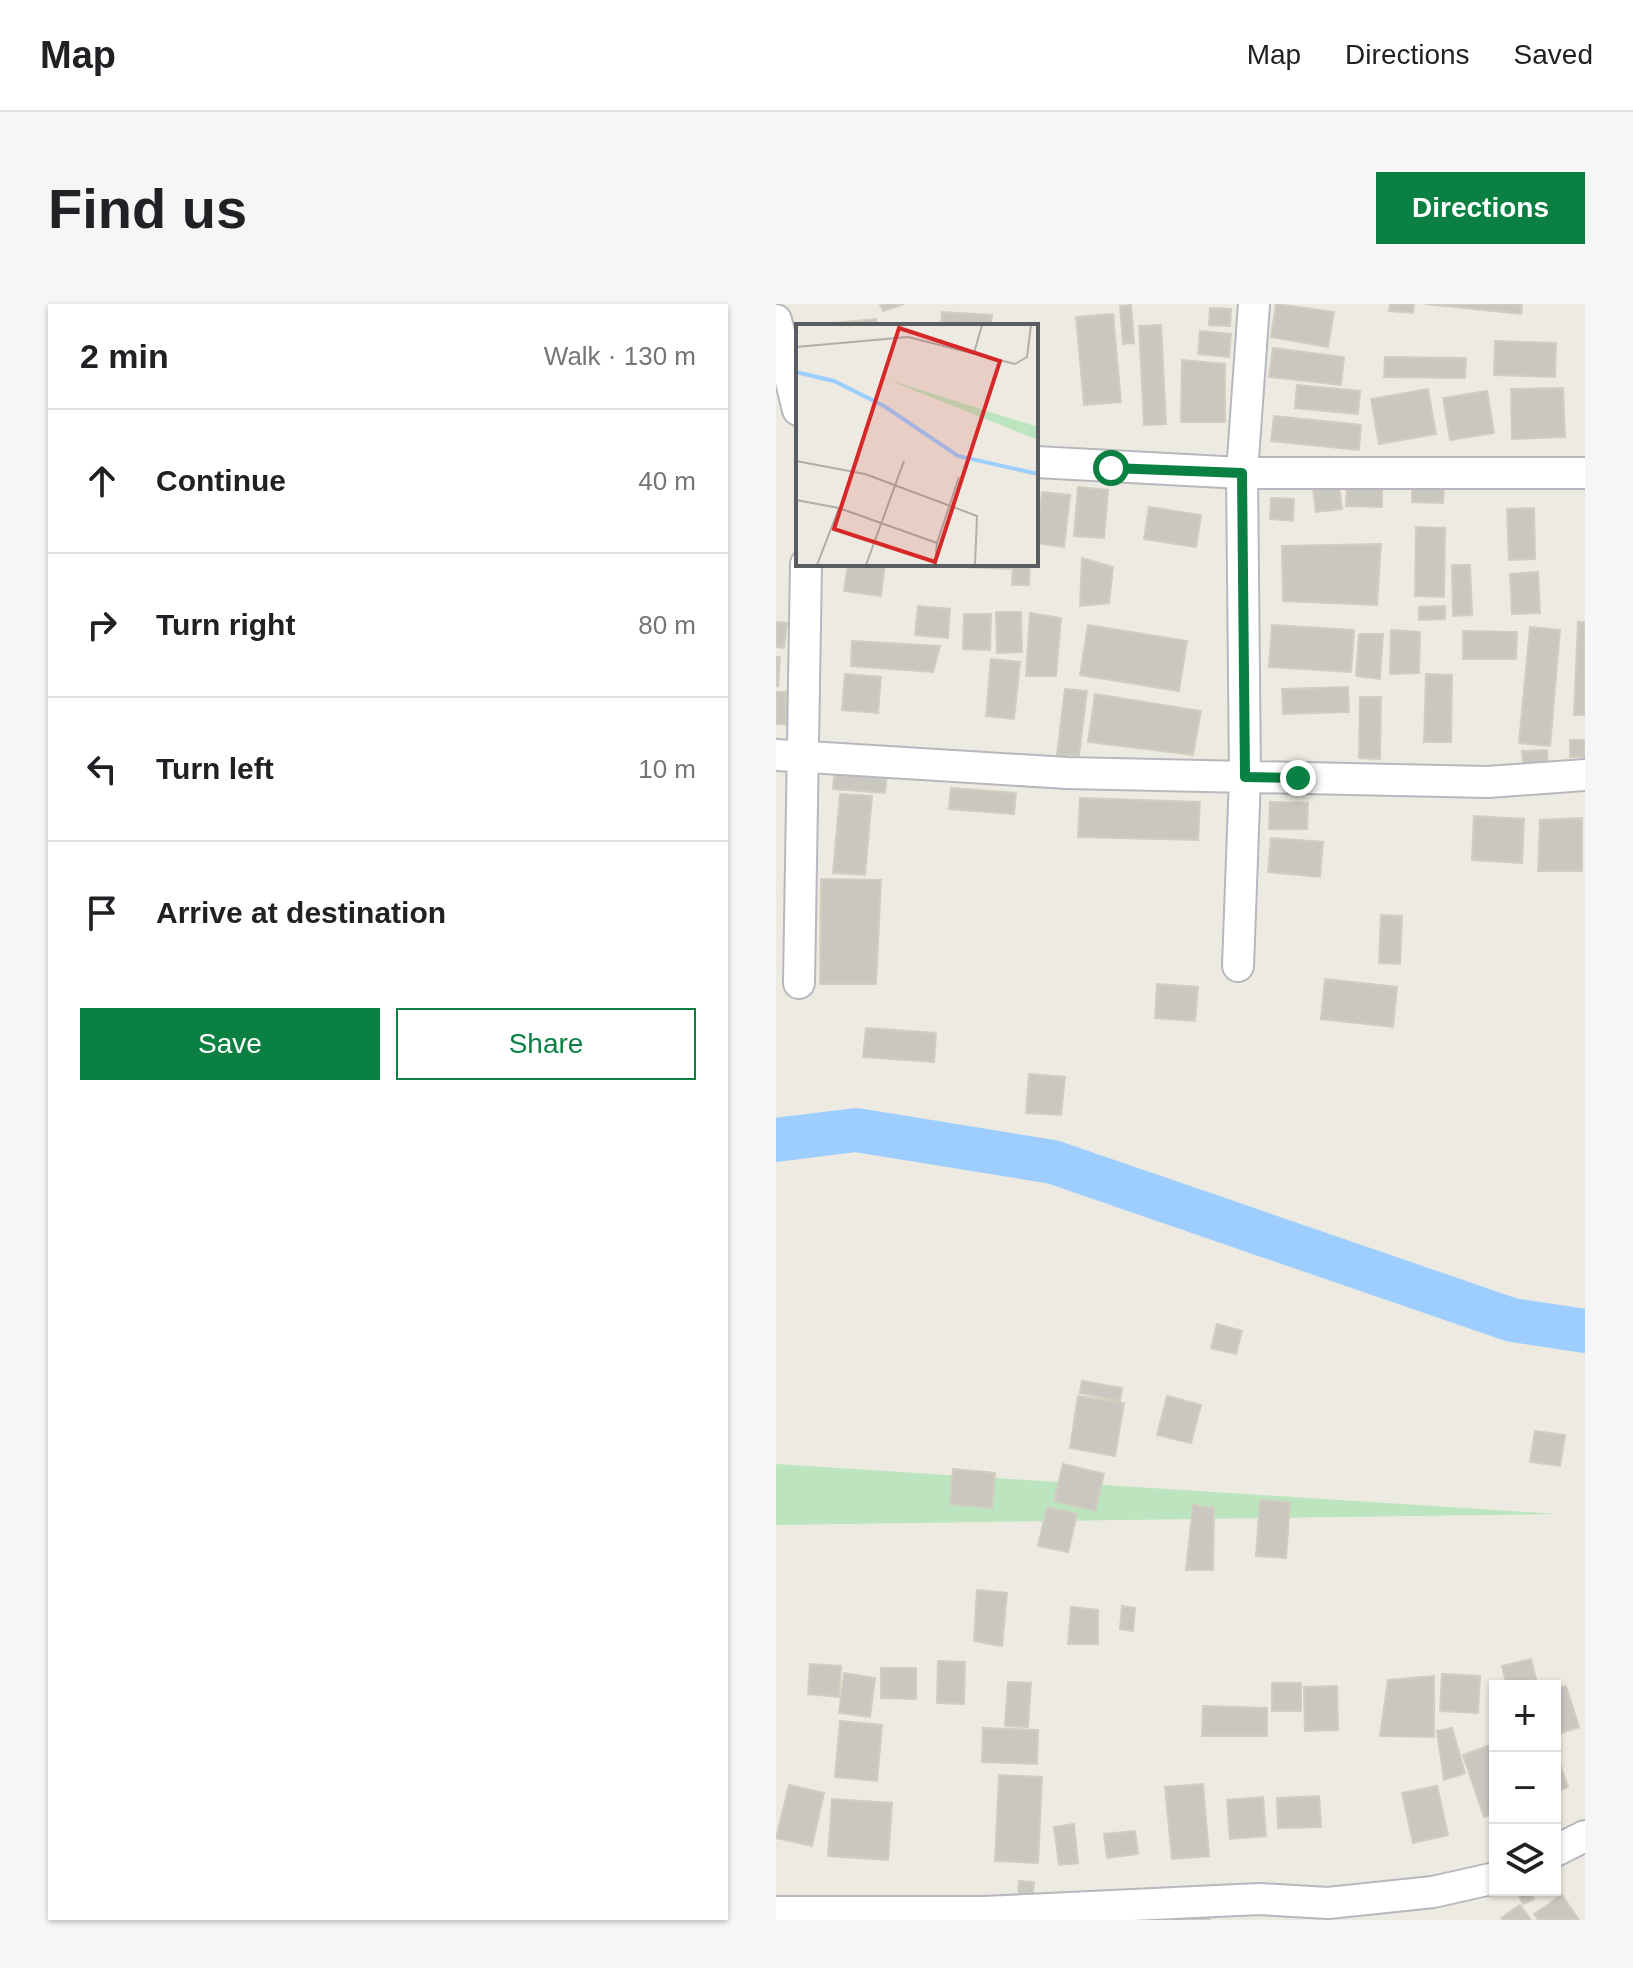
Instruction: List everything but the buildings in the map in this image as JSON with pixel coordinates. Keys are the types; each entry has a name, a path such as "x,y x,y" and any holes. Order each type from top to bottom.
{"street":[{"path":"1238,966 1245,777 1242,473 1254,304"},
{"path":"776,320 796,402"},
{"path":"1038,462 1242,473 1585,473"},
{"path":"799,983 789,756 806,566"},
{"path":"789,756 1067,773 1487,782 1585,775"},
{"path":"776,1912 984,1916 1259,1909 1433,1892 1489,1879"}],"green space":[{"path":"776,1464 1558,1514 776,1525"}],"waterway":[{"path":"776,1140 856,1130 1053,1162 1512,1320 1585,1331"}],"route":[{"path":"1111,468 1242,473 1245,777 1298,778"}]}
